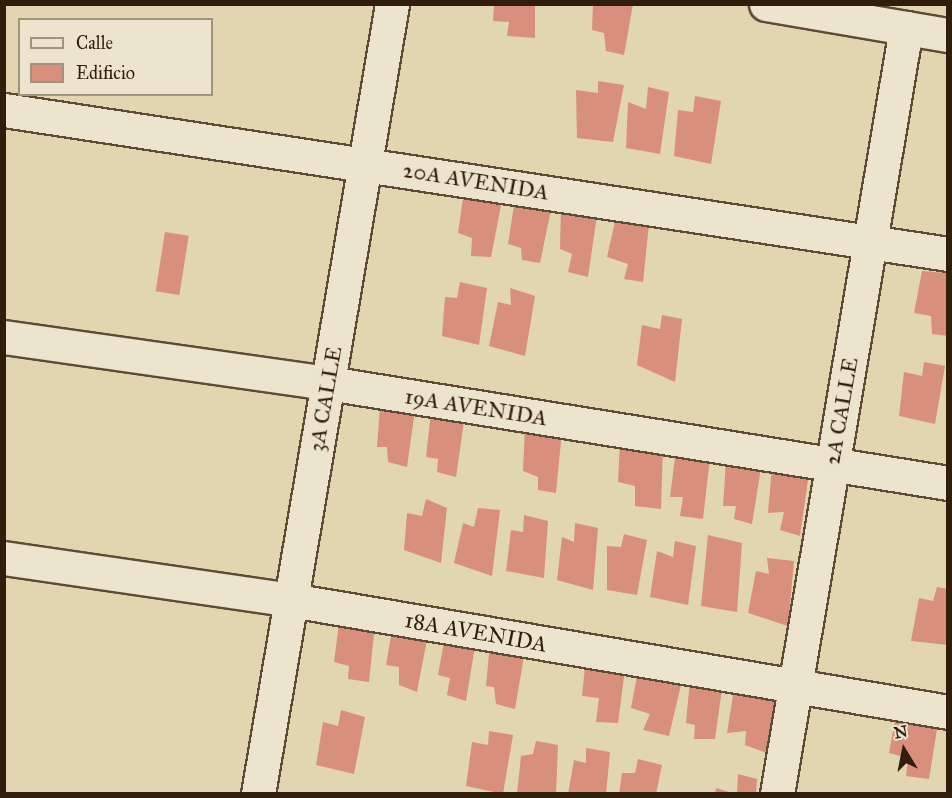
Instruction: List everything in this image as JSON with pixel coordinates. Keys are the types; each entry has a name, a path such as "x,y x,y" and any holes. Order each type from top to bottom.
{"street":[{"name":"3A CALLE","path":"258,794 392,4"},
{"path":"766,4 948,35"},
{"name":"2A CALLE","path":"777,794 906,28"},
{"name":"20A AVENIDA","path":"4,111 948,254"},
{"name":"19A AVENIDA","path":"4,337 328,383 948,483"},
{"name":"18A AVENIDA","path":"4,558 291,600 795,688 948,712"}],"building":[{"path":"494,4 535,4 535,38 507,36 509,22 493,21"},
{"path":"593,4 633,4 624,55 606,51 604,33 592,30"},
{"path":"598,81 624,85 613,142 577,138 576,90 598,93"},
{"path":"648,87 669,92 660,154 626,148 628,102 646,109"},
{"path":"695,96 721,101 711,164 674,156 678,110 693,112"},
{"path":"464,191 502,200 491,257 471,256 472,238 458,233"},
{"path":"515,199 552,205 540,263 522,260 521,248 508,244"},
{"path":"561,206 597,215 588,277 568,272 572,254 560,249"},
{"path":"616,217 649,224 643,282 624,279 628,264 607,257"},
{"path":"165,232 189,236 179,295 156,291"},
{"path":"922,271 948,273 948,336 932,334 931,316 914,313"},
{"path":"460,282 487,288 479,345 442,336 445,297 457,298"},
{"path":"510,288 535,296 525,356 489,346 498,302 511,305"},
{"path":"662,315 682,319 675,382 637,365 642,325 660,329"},
{"path":"924,362 945,366 935,424 899,416 904,372 922,376"},
{"path":"380,406 415,410 407,467 388,462 387,447 377,447"},
{"path":"431,412 465,414 456,477 437,472 438,459 426,457"},
{"path":"525,427 562,431 556,493 538,490 538,477 523,471"},
{"path":"620,442 663,446 661,509 635,506 635,486 618,482"},
{"path":"676,450 710,458 703,519 680,516 683,497 670,497"},
{"path":"726,461 761,468 752,524 734,519 736,506 723,506"},
{"path":"772,467 809,473 800,536 780,530 784,512 768,513"},
{"path":"426,499 447,508 441,563 404,550 407,513 422,516"},
{"path":"478,508 500,510 492,576 454,563 463,523 474,527"},
{"path":"524,515 548,521 544,578 506,571 511,530 523,532"},
{"path":"575,523 598,528 593,590 557,580 562,537 574,542"},
{"path":"624,534 647,540 637,595 607,590 607,546 621,547"},
{"path":"708,535 742,543 737,612 701,606"},
{"path":"675,541 696,546 688,605 650,597 657,551 673,557"},
{"path":"767,558 794,561 788,626 748,613 756,571 769,574"},
{"path":"937,587 948,589 948,645 911,641 919,598 933,601"},
{"path":"340,616 375,624 369,682 348,679 349,666 334,662"},
{"path":"393,625 428,634 417,692 399,685 399,667 386,665"},
{"path":"445,636 476,640 466,701 447,695 450,678 438,675"},
{"path":"490,643 525,650 515,709 496,704 494,687 486,686"},
{"path":"586,657 626,662 618,723 596,722 599,698 582,696"},
{"path":"639,666 684,672 669,736 643,730 650,714 631,708"},
{"path":"690,680 723,682 715,739 694,739 695,725 686,723"},
{"path":"735,683 777,692 767,753 745,745 746,731 727,733"},
{"path":"341,710 365,717 354,774 316,765 323,722 338,726"},
{"path":"896,715 939,717 929,779 906,776 908,758 889,753"},
{"path":"489,731 513,735 503,794 466,786 472,742 488,745"},
{"path":"536,741 558,745 556,794 517,794 521,756 533,754"},
{"path":"586,748 610,752 606,794 568,794 574,760 586,763"},
{"path":"638,759 662,765 656,794 619,794 622,773 635,773"},
{"path":"738,774 757,779 756,794 737,794"},
{"path":"716,788 732,793 732,794 715,794"}]}
